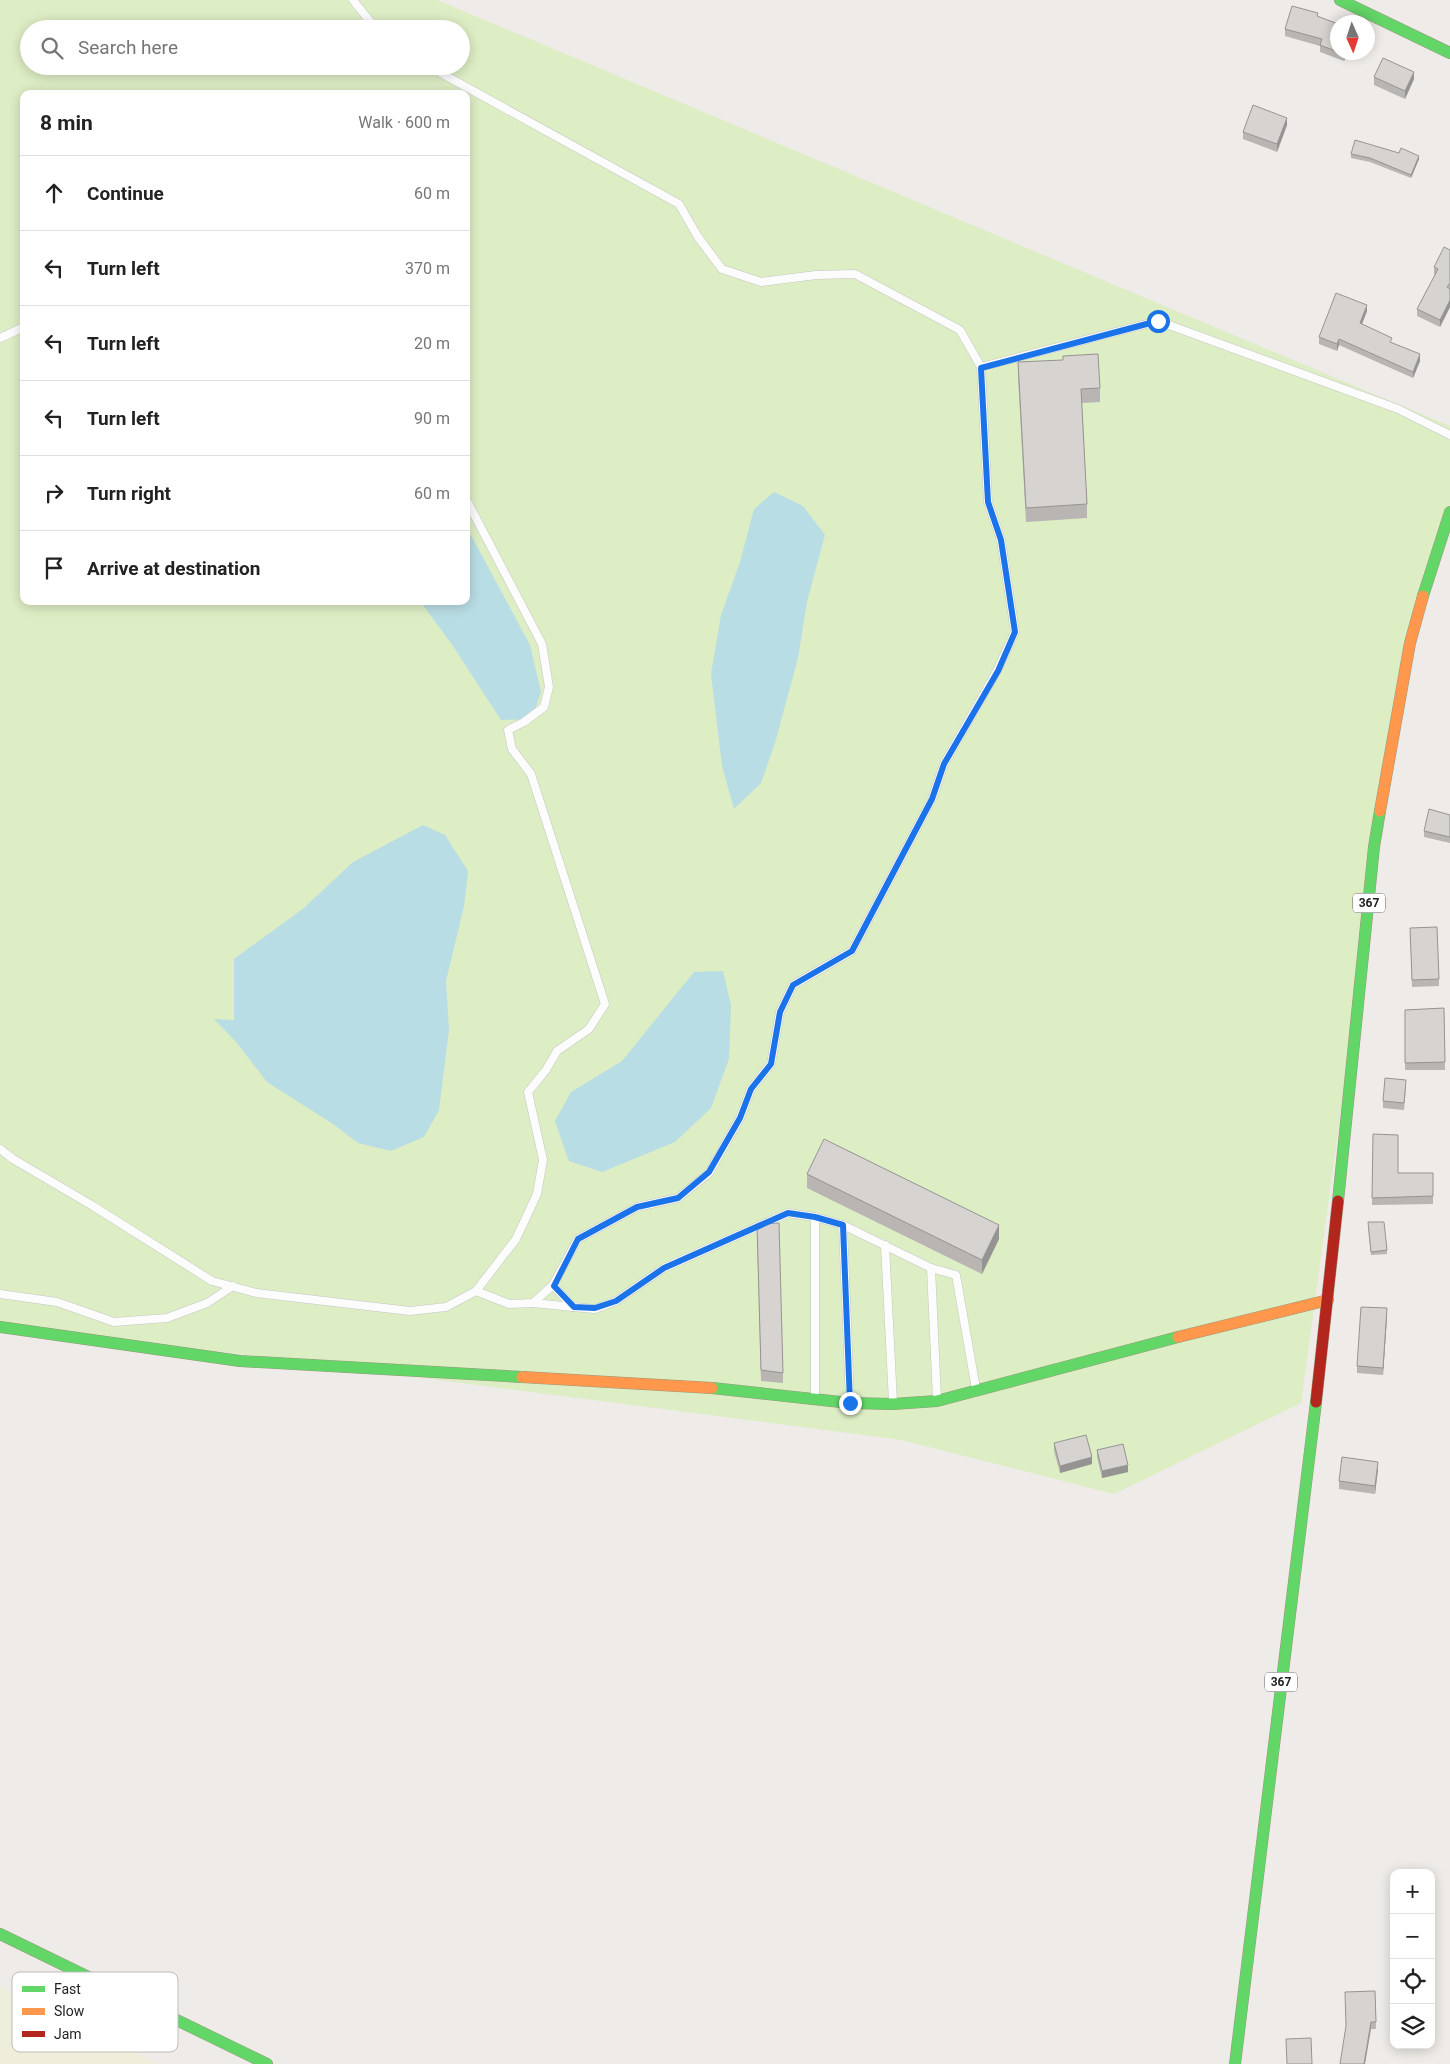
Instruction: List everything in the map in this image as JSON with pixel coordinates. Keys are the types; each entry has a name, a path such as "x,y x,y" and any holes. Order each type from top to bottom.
{"street":[{"path":"1340,0 1450,53"},
{"name":"367","path":"1236,2064 1328,1300 1374,847 1392,733 1410,643 1427,581 1450,512"},
{"path":"0,1327 240,1361 701,1387 850,1403 894,1404 937,1401 1247,1318 1328,1300"},
{"path":"0,1934 78,1972"},
{"path":"178,2021 266,2064"}],"lane":[{"path":"353,0 369,20"},
{"path":"444,75 679,204 698,237 722,269 761,282 816,275 855,274 960,330 981,368 988,502 1001,540 1015,632 998,671 944,764 932,799 852,951 793,985 780,1012 771,1064 751,1089 740,1118 709,1172 678,1198 637,1207 578,1239 554,1286 533,1303"},
{"path":"981,368 1158,321 1398,409 1450,435"},
{"path":"0,338 20,329"},
{"path":"0,1149 13,1159 93,1206 212,1281 256,1293 410,1311 446,1308 476,1291 516,1239 537,1194 543,1160 528,1092 546,1070 557,1051 589,1029 605,1004 531,774 512,749 508,730 524,722 544,707 549,687 542,644 470,508"},
{"path":"476,1291 509,1304 533,1303 595,1308 616,1301 664,1268 788,1213 815,1217 843,1225 931,1268 956,1275 976,1390"},
{"path":"815,1217 815,1399"},
{"path":"843,1225 850,1403"},
{"path":"885,1245 894,1404"},
{"path":"931,1268 937,1401"},
{"path":"0,1294 57,1302 114,1322 167,1318 207,1303 233,1286"},
{"path":"554,1286 574,1307"}],"green space":[{"path":"0,0 437,0 1450,426 1450,503 1401,670 1301,1403 1114,1494 902,1440 223,1352 0,1333"},
{"path":"0,1987 12,1993 12,2052 133,2052 158,2064 0,2064"}],"water":[{"path":"774,492 803,506 825,535 807,602 798,658 775,743 761,783 734,809 722,766 711,674 721,615 740,562 754,509"},
{"path":"470,533 530,645 541,692 532,719 501,720 453,646 423,605 470,605"},
{"path":"423,825 445,835 468,871 464,906 446,981 449,1030 439,1110 424,1137 391,1151 358,1143 333,1124 267,1082 237,1043 214,1019 234,1020 234,959 304,908 353,862"},
{"path":"723,971 731,1005 729,1059 711,1108 675,1142 602,1172 569,1161 555,1121 571,1092 622,1061 694,972"}],"building":[{"path":"1292,6 1318,13 1317,16 1330,21 1330,49 1320,45 1322,39 1285,29"},
{"path":"1383,58 1414,72 1405,91 1374,77"},
{"path":"1253,105 1287,118 1277,144 1243,132"},
{"path":"1355,140 1399,153 1401,148 1419,156 1411,175 1370,158 1351,154"},
{"path":"1444,247 1450,250 1450,283 1447,287 1450,289 1450,300 1440,320 1417,309 1438,269 1434,267"},
{"path":"1336,293 1367,305 1360,323 1392,338 1390,342 1420,354 1413,372 1339,339 1337,344 1319,337"},
{"path":"1098,354 1100,388 1081,389 1087,504 1026,508 1018,362 1063,360 1063,356"},
{"path":"1429,809 1450,815 1450,837 1424,831"},
{"path":"1437,927 1439,979 1412,980 1410,928"},
{"path":"1444,1008 1445,1062 1405,1063 1405,1010"},
{"path":"1385,1078 1406,1080 1404,1103 1383,1101"},
{"path":"1373,1134 1398,1135 1398,1173 1433,1173 1433,1196 1372,1198"},
{"path":"824,1139 999,1225 982,1260 807,1174"},
{"path":"1368,1222 1384,1222 1387,1250 1371,1252"},
{"path":"779,1223 783,1373 761,1370 757,1224"},
{"path":"1361,1307 1387,1308 1383,1368 1357,1366"},
{"path":"1086,1435 1092,1457 1060,1466 1054,1443"},
{"path":"1123,1444 1128,1465 1102,1471 1097,1450"},
{"path":"1342,1457 1378,1462 1375,1486 1339,1481"},
{"path":"1375,1991 1376,2022 1371,2022 1364,2064 1340,2064 1346,2026 1345,1992"},
{"path":"1311,2038 1312,2064 1287,2064 1286,2039"}],"traffic: fast":[{"path":"1340,0 1450,53"},
{"path":"1423,596 1450,512"},
{"path":"1338,1201 1374,847 1380,811"},
{"path":"0,1327 240,1361 522,1377"},
{"path":"712,1388 850,1403 893,1404 937,1401 1178,1337"},
{"path":"1235,2064 1316,1402"},
{"path":"0,1934 78,1972"},
{"path":"178,2021 267,2064"}],"traffic: slow":[{"path":"1380,811 1410,643 1423,596"},
{"path":"1178,1337 1328,1300"},
{"path":"522,1377 712,1388"}],"traffic: jam":[{"path":"1316,1402 1338,1201"}],"route":[{"path":"850,1403 843,1225 815,1217 788,1213 664,1268 616,1301 595,1308 574,1307 554,1286 578,1239 637,1207 678,1198 709,1172 740,1118 751,1089 771,1064 780,1012 793,985 852,951 932,799 944,764 998,671 1015,632 1004,570 1001,540 988,502 981,368 1158,321"}]}
